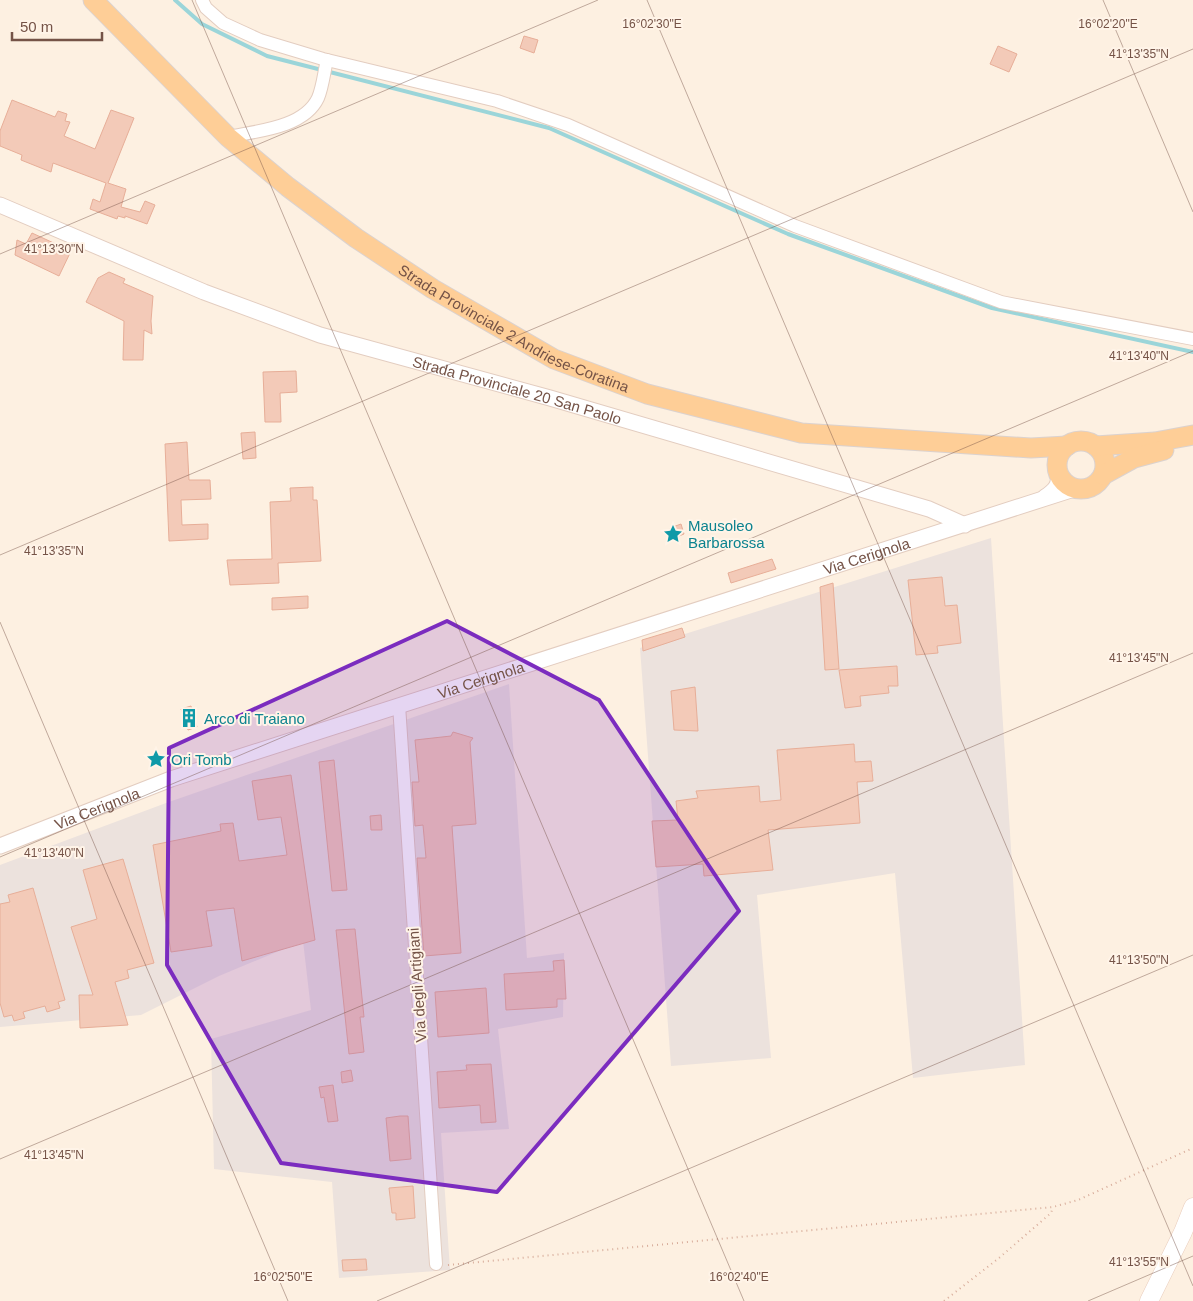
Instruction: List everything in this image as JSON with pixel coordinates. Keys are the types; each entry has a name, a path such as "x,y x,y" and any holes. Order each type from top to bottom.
{"main road":[{"name":"Strada Provinciale 2 Andriese-Coratina","path":"93,0 228,137 288,188 356,238 433,289 563,363 647,394 801,432 1031,448 1067,446 1081,441 1096,446 1155,442 1193,435"},
{"path":"1031,448 1058,470 1063,480 1076,488 1092,486 1103,474 1134,458 1193,445"},
{"path":"1058,470 1060,454 1067,446"},
{"path":"1096,446 1104,459 1103,474"},
{"path":"1149,1301 1184,1232 1193,1207"}],"street":[{"path":"202,0 206,8 223,23 260,40 327,60 497,101 568,125 795,226 1001,302 1193,340"},
{"path":"228,137 293,120 308,111 317,98 327,60"},
{"name":"Strada Provinciale 20 San Paolo","path":"0,205 204,292 320,335 550,398 919,506 965,525"},
{"path":"1042,499 1054,491 1059,483 1058,470"},
{"path":"965,525 1076,488"},
{"name":"Via Cerignola","path":"0,846 171,779 965,525"},
{"name":"Via degli Artigiani","path":"399,705 436,1264"}],"path":[{"path":"436,1264 459,1266 1053,1207 1078,1200 1193,1148"},
{"path":"944,1301 1007,1252 1051,1213 1053,1207"}],"highlighted area":[{"path":"447,621 599,700 739,911 497,1192 281,1163 167,965 169,748"}],"shaded area":[{"path":"991,538 1025,1065 913,1078 895,873 757,895 771,1058 671,1066 640,648"},
{"path":"509,684 527,958 564,953 563,1017 498,1029 509,1129 441,1133 450,1270 339,1278 332,1182 214,1169 211,1039 311,1010 303,941 219,976 141,1015 0,1027 0,865 166,803"}],"building":[{"path":"524,36 538,40 534,53 520,48"},
{"path":"998,46 1017,54 1009,72 990,64"},
{"path":"12,100 55,117 58,111 67,114 65,121 70,122 64,136 95,149 111,110 134,118 108,183 126,189 121,207 140,212 145,201 155,205 147,224 125,216 125,218 118,216 117,219 90,209 93,199 100,202 106,183 53,163 51,172 21,160 22,155 0,146 0,131"},
{"path":"32,233 71,251 59,276 15,255 17,240 26,244"},
{"path":"109,272 125,279 123,283 153,296 152,334 144,330 143,360 123,360 124,321 86,302 98,278"},
{"path":"296,371 297,392 280,393 281,422 265,422 263,372"},
{"path":"255,432 256,458 243,459 241,433"},
{"path":"187,442 189,480 210,480 211,499 181,500 182,525 208,524 208,539 169,541 165,444"},
{"path":"313,487 313,500 317,500 321,561 278,563 279,583 230,585 227,560 272,559 270,502 291,501 290,488"},
{"path":"681,524 684,534 674,538 670,528"},
{"path":"772,559 776,569 731,583 728,573"},
{"path":"942,577 945,606 957,605 961,643 937,646 938,653 916,655 908,580"},
{"path":"833,583 839,669 825,670 820,587"},
{"path":"308,596 308,608 272,610 272,598"},
{"path":"682,628 685,637 643,651 642,640"},
{"path":"897,666 898,686 888,686 889,693 860,696 861,706 845,708 839,670"},
{"path":"695,687 698,731 674,730 671,691"},
{"name":"Arco di Traiano","path":"191,706 197,727 188,730 181,709"},
{"path":"453,732 473,738 470,742 476,824 452,826 461,953 424,956 417,858 426,858 423,825 415,826 412,782 419,782 415,740 451,736"},
{"path":"854,744 855,762 871,761 873,781 857,782 860,823 768,830 773,870 704,876 703,864 656,867 652,821 678,820 676,801 698,798 696,791 759,786 760,802 781,800 777,750"},
{"path":"334,760 347,890 332,891 319,762"},
{"path":"291,775 315,940 242,961 234,908 206,911 212,946 171,952 153,845 221,831 220,824 233,823 239,861 287,855 281,817 258,820 252,781"},
{"path":"381,815 382,830 371,830 370,816"},
{"path":"123,859 154,963 127,970 129,978 115,982 128,1025 80,1028 79,995 93,995 71,927 97,919 83,870"},
{"path":"33,888 65,1000 58,1002 60,1008 47,1012 45,1006 23,1012 25,1018 14,1021 12,1015 4,1017 0,1003 0,904 10,902 8,895"},
{"path":"355,929 364,1017 360,1017 364,1052 349,1054 336,930"},
{"path":"564,960 566,999 557,999 557,1007 506,1010 504,974 554,971 553,961"},
{"path":"486,988 489,1033 438,1037 435,992"},
{"path":"491,1064 496,1122 481,1123 480,1105 439,1108 437,1072 467,1070 466,1065"},
{"path":"351,1070 353,1081 342,1083 341,1072"},
{"path":"333,1085 338,1121 328,1122 324,1097 321,1098 319,1087"},
{"path":"408,1116 411,1159 390,1161 386,1118"},
{"path":"413,1186 415,1218 396,1220 396,1213 392,1213 389,1188"},
{"path":"366,1259 367,1270 343,1271 342,1260"}],"waterway":[{"path":"175,0 202,24 267,56 549,128 788,234 992,308 1193,352"}],"place":[{"name":"Mausoleo Barbarossa","path":"673,534"},
{"name":"Arco di Traiano","path":"189,718"},
{"name":"Ori Tomb","path":"156,759"}]}
